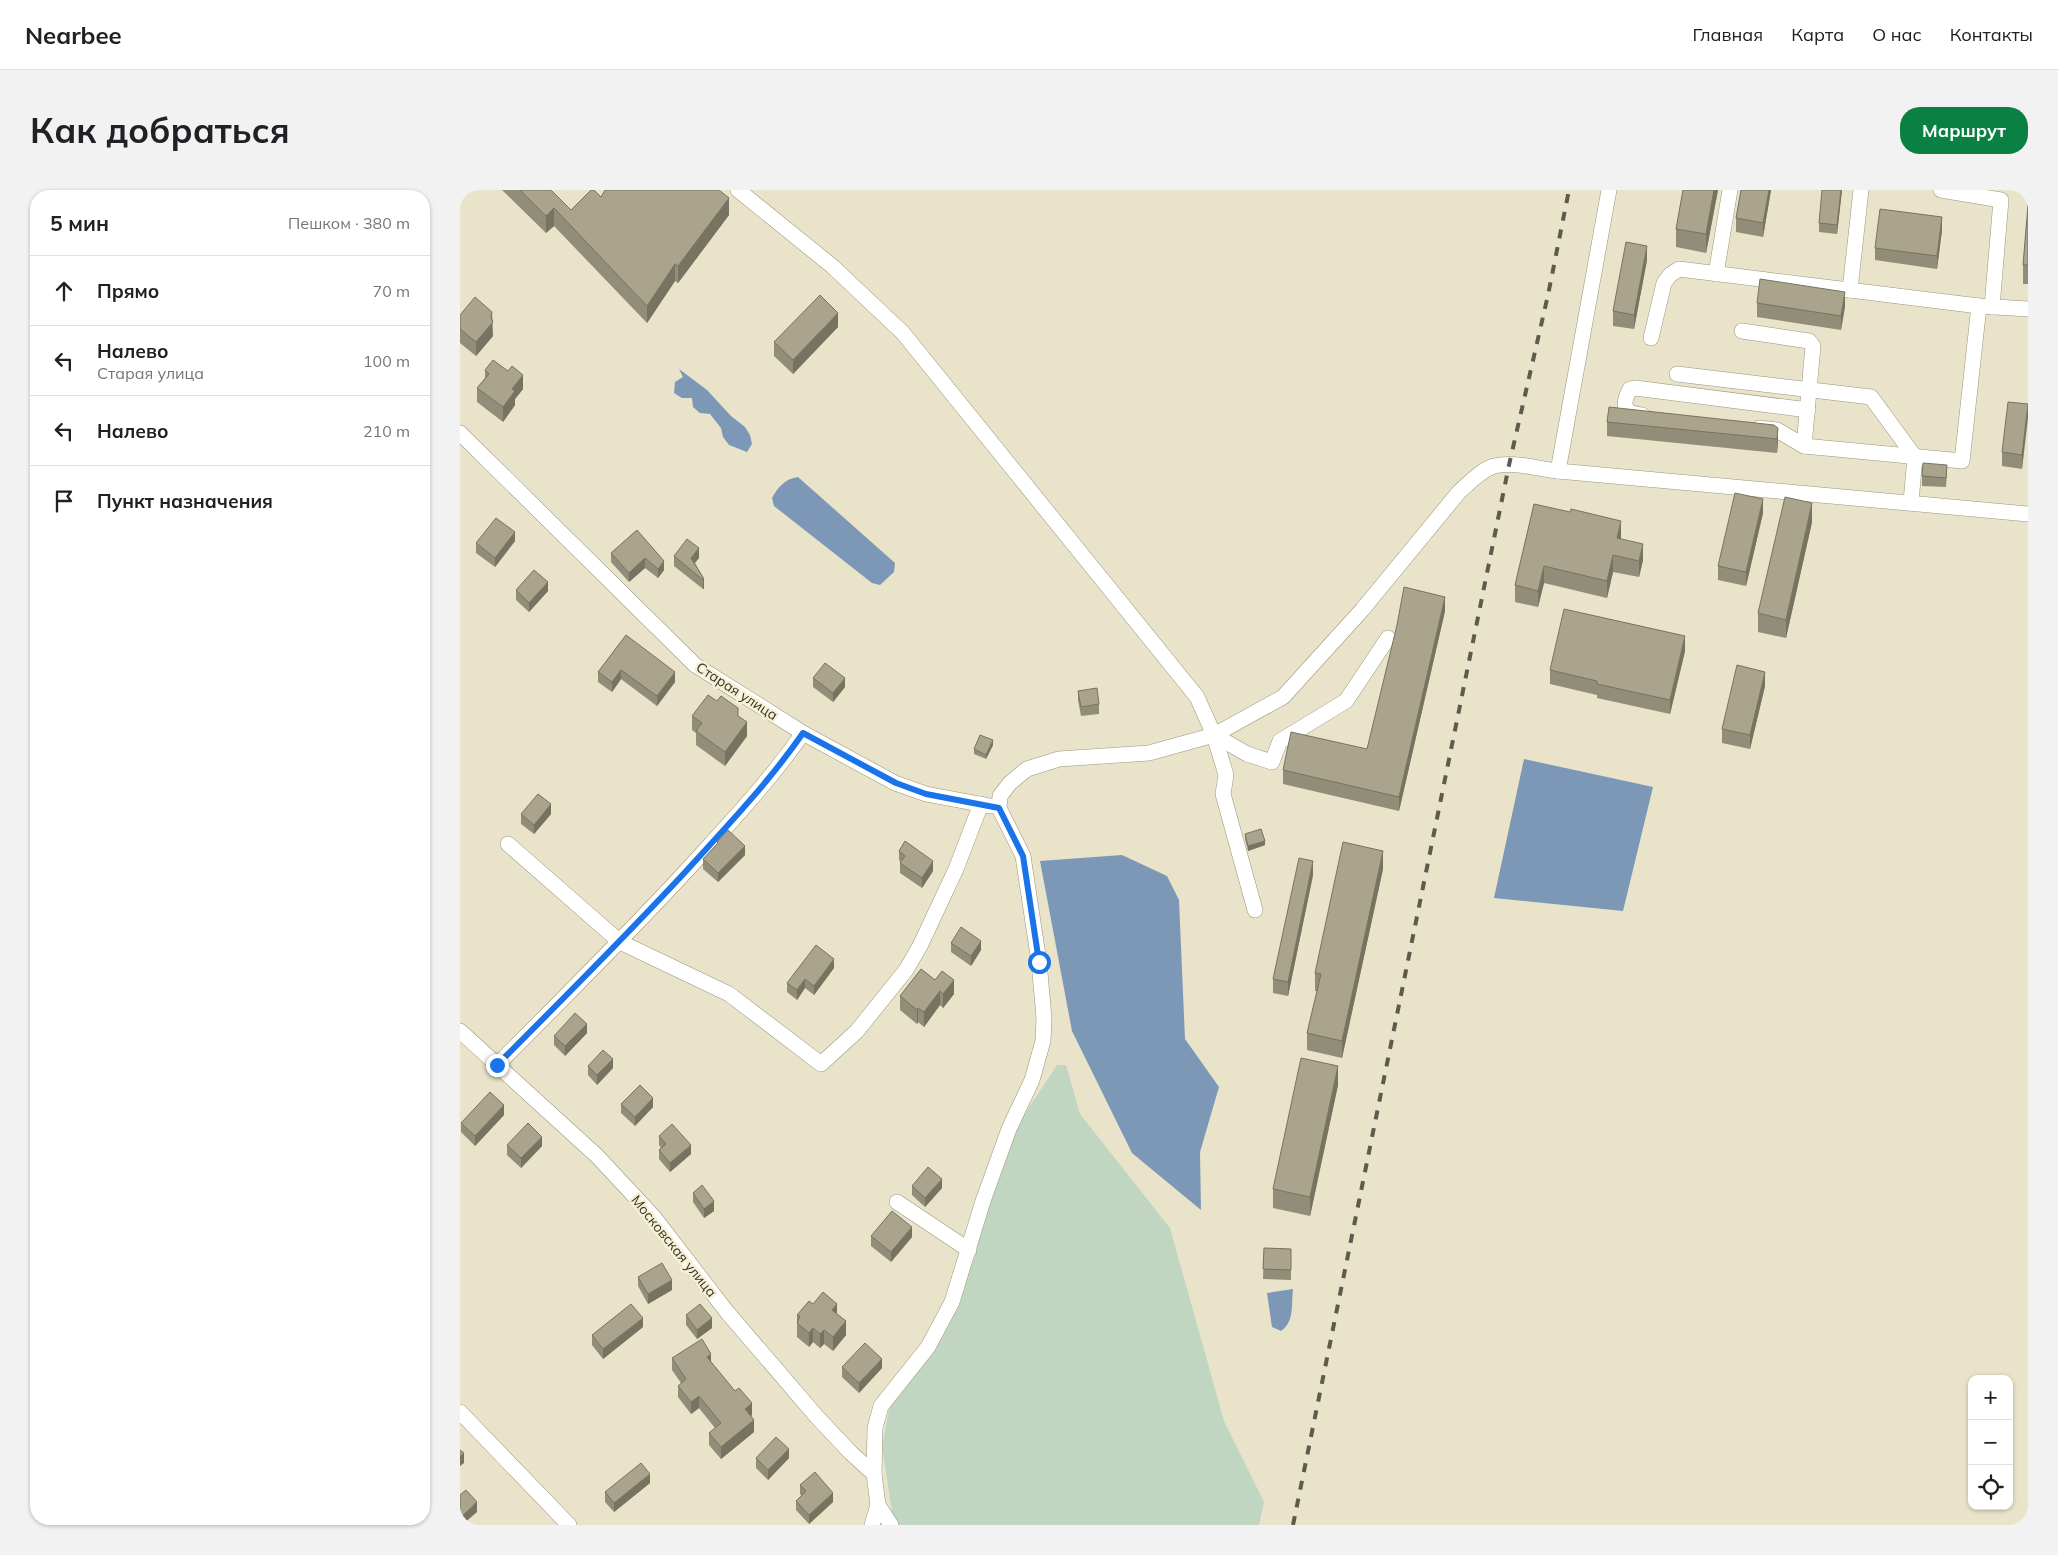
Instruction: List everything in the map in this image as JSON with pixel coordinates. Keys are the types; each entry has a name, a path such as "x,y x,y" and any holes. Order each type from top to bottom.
{"street":[{"path":"738,190 832,266 902,333 1197,697 1214,735 1226,775 1223,794 1255,910"},
{"path":"1558,471 1610,190"},
{"path":"1716,274 1730,190"},
{"path":"1850,290 1861,190"},
{"path":"1748,427 1777,430 1804,446 1962,461 2002,200 1941,190"},
{"path":"1651,338 1664,283 1670,275 1679,269 1985,307 2028,309"},
{"path":"1742,331 1809,341 1813,346 1814,353 1804,446"},
{"path":"1677,374 1871,397 1915,457 1911,502"},
{"path":"1660,417 1630,414 1625,406 1630,389 1635,388 1808,410"},
{"name":"Старая улица","path":"460,433 696,666 803,733 896,783 926,794 999,808"},
{"path":"872,1525 878,1505 874,1474 875,1428 881,1406 928,1347 952,1302 983,1201 1008,1129 1032,1080 1043,1042 1044,1018 1039,962 1023,856 999,808 1000,796 1010,782 1027,769 1059,759 1149,753 1214,735 1283,697 1362,610 1459,492 1493,466 1509,464 1558,471 2028,514"},
{"path":"1214,735 1247,754 1272,762 1280,742 1346,701 1388,638"},
{"path":"497,1065 620,942 752,800 803,733"},
{"path":"508,844 620,942 729,994 821,1064 857,1031 906,970 920,946 956,869 981,804"},
{"name":"Московская улица","path":"460,1030 597,1156 653,1216 727,1312 817,1417 851,1454 874,1474"},
{"path":"897,1202 969,1250"},
{"path":"460,1412 569,1525"},
{"path":"878,1505 891,1525"}],"green space":[{"path":"1057,1065 1066,1065 1080,1114 1170,1228 1224,1421 1264,1502 1259,1525 884,1525 892,1511 882,1447 889,1409 933,1351 957,1305 975,1256 988,1204 1013,1132"}],"water":[{"path":"679,369 707,390 731,416 745,427 750,435 752,444 747,452 729,445 723,437 721,428 710,414 700,413 693,407 692,398 682,398 674,393 675,382 683,377"},
{"path":"798,477 895,563 894,572 880,585 872,583 774,506 772,498 779,487 789,480"},
{"path":"1524,759 1653,787 1623,911 1494,898"},
{"path":"1122,855 1167,876 1179,900 1185,1039 1219,1087 1200,1152 1201,1210 1132,1153 1072,1031 1040,861"},
{"path":"1293,1289 1290,1318 1281,1331 1272,1327 1267,1293"}],"building":[{"path":"520,190 551,190 571,210 591,190 594,190 601,197 605,190 719,190 729,198 678,266 675,264 647,306 554,208 546,216"},
{"path":"1683,190 1714,190 1706,234 1676,229"},
{"path":"1741,190 1769,190 1763,223 1736,218"},
{"path":"1822,190 1841,190 1837,225 1819,223"},
{"path":"2028,205 2028,265 2023,265"},
{"path":"1880,209 1942,217 1937,256 1875,248"},
{"path":"1626,242 1647,246 1634,315 1613,311"},
{"path":"1760,279 1845,292 1841,316 1757,303"},
{"path":"820,295 838,313 793,360 774,342"},
{"path":"475,297 492,312 491,318 493,322 476,342 460,329 460,315"},
{"path":"493,360 508,371 512,366 523,375 512,389 515,391 503,407 477,388 489,374 485,370"},
{"path":"2008,402 2028,404 2022,455 2002,452"},
{"path":"1609,407 1774,425 1778,428 1777,439 1607,422"},
{"path":"1923,463 1947,465 1946,478 1922,476"},
{"path":"1735,493 1763,499 1746,572 1718,566"},
{"path":"1785,497 1812,503 1786,620 1758,613"},
{"path":"1534,504 1570,512 1571,509 1621,521 1617,538 1643,544 1639,561 1613,555 1607,581 1544,566 1538,591 1515,585"},
{"path":"496,518 515,532 495,558 476,543"},
{"path":"637,530 664,561 658,569 645,558 629,573 611,553"},
{"path":"687,539 699,548 691,558 703,580 674,556"},
{"path":"534,570 548,582 529,603 516,590"},
{"path":"1404,587 1445,597 1399,797 1283,770 1291,732 1367,749 1397,625"},
{"path":"1564,609 1685,636 1670,700 1597,684 1597,681 1550,670"},
{"path":"626,635 675,672 657,696 621,670 612,682 598,672"},
{"path":"825,663 845,678 833,693 813,678"},
{"path":"1737,665 1765,672 1750,735 1722,729"},
{"path":"1097,688 1099,704 1081,707 1078,691"},
{"path":"708,695 717,701 721,696 738,708 738,716 747,722 725,752 696,731 702,723 692,716"},
{"path":"980,735 993,740 986,755 974,749"},
{"path":"538,794 551,804 534,825 521,814"},
{"path":"1261,829 1265,841 1248,846 1245,834"},
{"path":"728,830 745,846 718,873 703,859"},
{"path":"905,841 933,861 922,878 900,863 905,856 899,851"},
{"path":"1343,842 1383,851 1342,1041 1307,1033 1321,974 1315,973"},
{"path":"1299,858 1313,861 1288,982 1273,979"},
{"path":"961,927 981,941 971,956 951,943"},
{"path":"816,945 834,959 814,986 805,979 797,990 787,983"},
{"path":"921,969 935,980 942,971 954,980 943,994 940,991 924,1012 918,1008 917,1010 900,996"},
{"path":"575,1013 587,1024 565,1046 554,1036"},
{"path":"603,1050 613,1059 597,1075 588,1066"},
{"path":"1301,1058 1338,1066 1310,1197 1273,1189"},
{"path":"640,1085 653,1098 635,1117 621,1104"},
{"path":"490,1092 504,1105 475,1136 461,1123"},
{"path":"528,1123 542,1137 521,1158 507,1145"},
{"path":"672,1124 691,1145 670,1163 659,1150 666,1144 659,1136"},
{"path":"928,1167 942,1179 925,1198 912,1186"},
{"path":"702,1185 714,1201 704,1209 693,1193"},
{"path":"892,1211 912,1227 891,1252 871,1236"},
{"path":"1264,1248 1291,1249 1291,1270 1263,1269"},
{"path":"662,1263 672,1280 648,1294 638,1277"},
{"path":"823,1292 837,1304 832,1310 846,1321 833,1337 824,1330 820,1334 813,1328 809,1333 797,1323 800,1316 797,1315 809,1301 813,1304"},
{"path":"631,1304 643,1318 603,1349 592,1335"},
{"path":"700,1304 712,1318 697,1330 686,1315"},
{"path":"702,1339 711,1354 707,1357 735,1391 739,1388 752,1403 745,1409 754,1420 721,1447 709,1433 721,1423 699,1396 691,1402 678,1386 686,1379 672,1358"},
{"path":"865,1343 882,1359 859,1383 842,1367"},
{"path":"776,1437 789,1449 768,1470 756,1458"},
{"path":"641,1463 650,1474 614,1503 605,1492"},
{"path":"815,1472 833,1493 809,1515 796,1501 806,1491 800,1485"},
{"path":"466,1490 477,1502 460,1518 460,1495"}],"railway":[{"path":"1293,1525 1509,465 1548,295 1569,190"}],"route":[{"path":"497,1065 620,942 752,800 803,733 896,783 926,794 999,808 1023,856 1039,962"}]}
